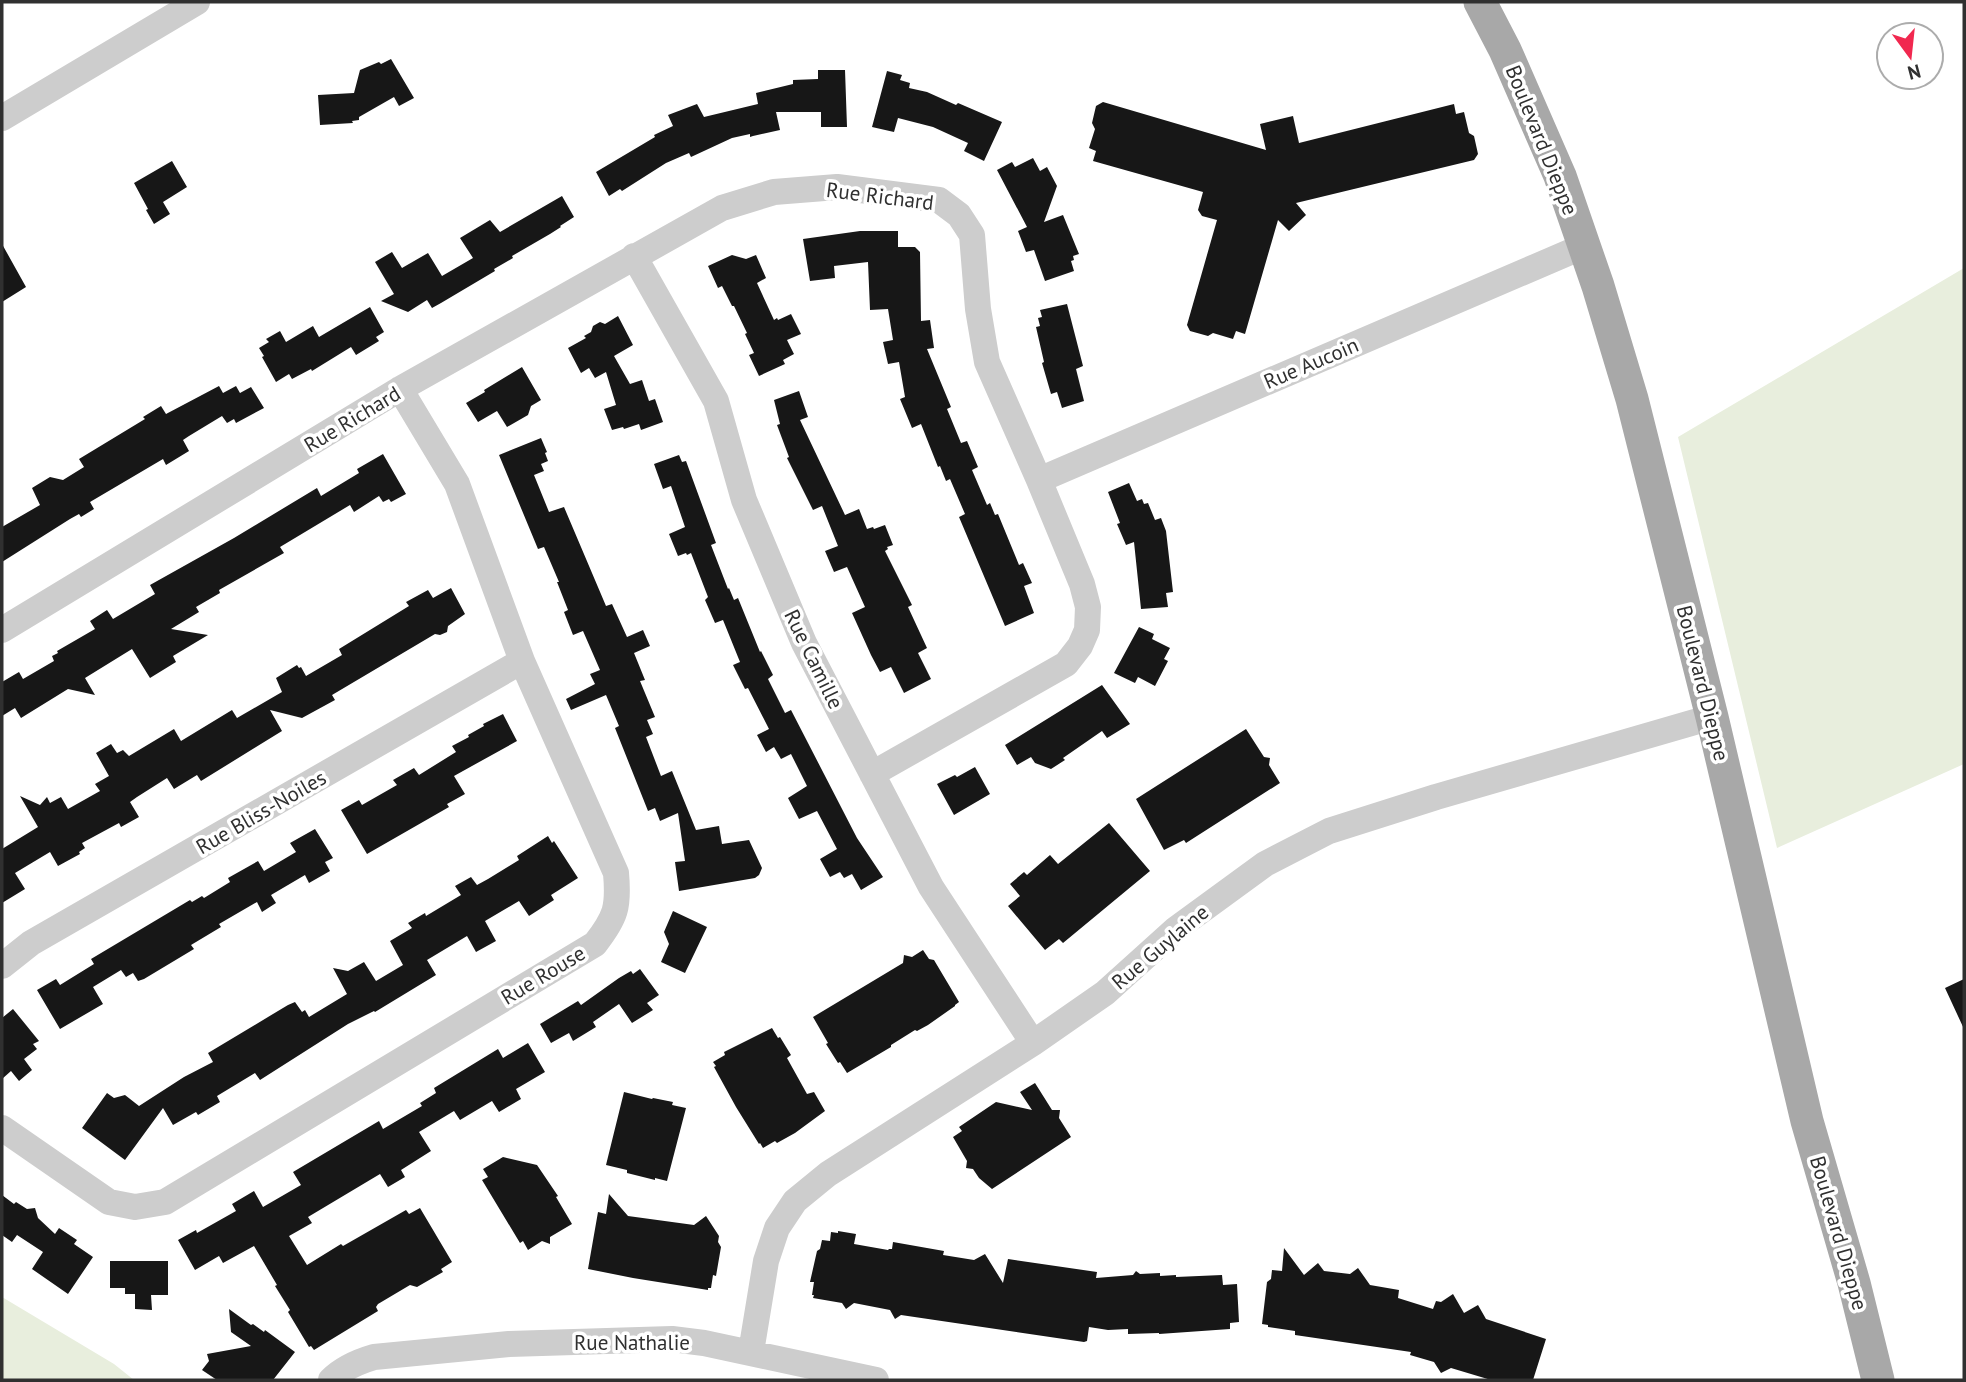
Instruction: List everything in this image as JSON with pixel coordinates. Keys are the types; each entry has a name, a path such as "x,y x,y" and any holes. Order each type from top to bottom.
{"main road":[{"name":"Boulevard Dieppe","path":"1480,2 1505,50 1560,176 1632,398 1712,717 1807,1121 1854,1283 1878,1380"}],"street":[{"path":"2,118 197,2"},
{"name":"Rue Richard","path":"2,630 400,389 722,208 774,192 837,187 939,200 959,215 972,234 978,309 987,362 1082,584 1088,607 1087,630 1080,646 1066,664 872,774"},
{"name":"Rue Aucoin","path":"1039,480 1584,247"},
{"name":"Rue Camille","path":"634,256 716,401 744,500 804,643 931,887 1033,1043"},
{"name":"Rue Rouse","path":"2,1128 109,1202 135,1207 165,1202 595,944 612,923 618,897 616,873 522,662 457,484 400,389"},
{"name":"Rue Bliss-Noiles","path":"2,965 31,943 522,662"},
{"name":"Rue Guylaine","path":"751,1352 766,1261 777,1228 795,1201 828,1174 1033,1043 1105,993 1176,929 1265,864 1329,831 1712,717"},
{"name":"Rue Nathalie","path":"331,1380 346,1367 374,1357 509,1344 672,1339 704,1342 876,1380"}],"green space":[{"path":"1964,268 1964,764 1777,848 1678,437"},
{"path":"2,1297 114,1364 134,1380 2,1380"}],"building":[{"path":"391,59 414,98 399,106 394,97 359,117 359,120 352,121 353,123 320,125 318,95 354,93 360,70"},
{"path":"818,70 845,70 847,127 821,127 821,112 776,112 780,130 732,138 691,157 689,153 609,196 596,172 673,126 668,115 697,104 704,117 758,104 756,93 793,84 793,80 818,79"},
{"path":"887,71 902,75 900,80 910,83 909,88 927,92 956,105 958,103 1002,122 984,161 964,151 968,143 933,127 898,118 894,132 872,127"},
{"path":"1103,102 1266,150 1260,124 1293,116 1299,143 1454,104 1456,114 1464,112 1478,154 1474,160 1296,203 1306,215 1289,231 1278,220 1245,334 1236,331 1233,339 1213,333 1208,336 1190,331 1187,325 1217,220 1202,216 1198,210 1203,192 1093,161 1096,151 1089,148 1095,129 1092,123 1096,106"},
{"path":"1033,158 1040,171 1047,167 1057,186 1044,222 1063,215 1079,254 1073,256 1074,260 1071,261 1074,271 1045,281 1034,250 1026,252 1018,231 1027,227 997,170 1012,162 1015,167"},
{"path":"172,161 187,187 163,202 170,214 154,224 134,183"},
{"path":"562,196 574,217 512,256 513,258 494,269 495,271 441,303 432,308 427,300 408,312 381,301 394,294 375,262 392,252 402,268 428,253 442,276 473,258 460,238 490,220 500,232"},
{"path":"860,231 898,231 898,247 915,247 920,252 921,321 930,320 934,348 927,349 951,407 947,409 961,443 967,441 978,467 972,470 987,505 990,503 995,515 998,514 1019,565 1023,563 1032,583 1024,586 1034,613 1005,626 959,517 965,514 950,479 946,481 940,466 938,467 921,424 912,428 900,399 905,397 899,362 888,364 883,342 893,340 888,309 870,310 868,262 834,266 835,278 810,281 803,239"},
{"path":"2,244 26,287 2,302"},
{"path":"732,255 746,259 756,255 766,278 757,283 774,320 791,314 801,334 787,340 794,354 783,360 785,364 759,376 749,355 754,353 745,334 747,333 722,286 718,288 708,266"},
{"path":"1067,304 1083,366 1076,369 1084,401 1062,408 1057,392 1051,394 1036,327 1040,326 1040,310"},
{"path":"370,307 384,332 376,337 379,341 356,355 351,347 312,371 311,369 292,379 289,374 276,382 259,348 269,342 266,339 280,331 286,342 313,326 319,337"},
{"path":"618,316 633,345 614,356 630,384 642,380 649,401 655,399 663,422 641,430 639,424 612,430 604,409 616,405 606,372 595,378 589,368 581,373 568,348 586,338 584,336 591,332 593,326 600,322 605,324"},
{"path":"522,367 541,400 531,406 528,415 507,427 497,411 478,422 466,403"},
{"path":"219,386 223,393 236,386 240,393 251,387 264,408 236,423 234,419 227,423 222,416 183,440 189,451 166,465 163,459 90,502 94,509 81,517 79,514 70,519 2,562 2,527 40,505 32,488 50,477 63,480 84,467 79,459 145,419 143,417 161,406 166,414"},
{"path":"799,391 808,417 800,420 845,515 859,509 867,529 885,525 893,545 885,551 912,605 908,607 927,648 918,653 931,679 904,693 891,667 880,672 871,655 852,613 865,607 847,567 834,572 825,551 838,546 822,506 813,510 787,458 789,457 777,425 780,424 774,400"},
{"path":"541,438 548,461 541,464 544,471 534,475 549,512 564,507 606,606 612,604 627,637 643,630 650,646 634,653 645,680 640,681 655,717 647,720 653,734 646,737 661,776 672,771 696,830 719,826 722,844 749,840 762,868 755,878 679,891 675,862 685,861 678,813 660,821 655,808 648,811 615,728 619,726 606,695 571,710 566,699 595,684 590,674 600,670 583,631 573,635 564,612 568,610 559,582 544,547 538,549 499,455"},
{"path":"383,454 406,494 391,502 389,499 383,502 379,496 354,512 350,505 280,547 284,553 219,590 220,593 196,607 199,612 171,629 208,635 173,656 176,662 150,678 132,649 85,678 95,695 68,689 21,718 15,708 2,716 2,682 19,672 23,679 54,661 52,656 58,653 57,651 95,629 90,621 107,610 113,619 155,594 150,585 317,488 321,496 359,473 357,469"},
{"path":"679,455 682,462 686,461 716,543 711,545 728,589 734,600 738,598 760,652 773,675 768,679 785,713 791,710 857,838 883,877 861,890 852,874 844,878 840,872 830,877 820,859 837,849 817,811 799,819 788,798 807,786 791,754 781,759 774,747 766,752 757,735 769,729 733,665 740,662 723,620 715,623 691,553 678,556 669,534 685,527 671,486 663,489 654,464"},
{"path":"1129,483 1137,501 1142,499 1144,504 1148,503 1155,520 1161,518 1166,531 1173,592 1166,593 1168,607 1141,609 1134,542 1126,545 1108,492"},
{"path":"451,588 465,614 448,626 447,632 435,634 332,695 335,700 302,718 270,710 282,731 201,781 197,775 174,789 167,778 130,802 139,817 121,827 119,823 82,843 85,848 80,854 58,866 50,852 15,873 25,889 2,903 2,849 38,827 20,796 40,805 47,797 50,803 61,797 68,809 100,791 95,784 109,776 96,753 111,744 117,753 123,750 129,756 174,729 181,741 232,710 237,718 282,692 276,678 297,665 306,676 342,655 339,649 409,606 406,602 428,590 433,598"},
{"path":"1139,627 1154,634 1152,639 1170,648 1164,659 1168,661 1155,686 1138,677 1135,683 1114,673"},
{"path":"1102,685 1130,724 1107,738 1102,731 1051,769 1035,763 1031,757 1017,765 1005,745"},
{"path":"503,714 517,741 454,776 465,794 447,804 449,807 367,854 341,810 359,800 362,805 397,785 393,780 414,768 419,775 456,752 452,746 469,737 468,735 484,726 483,724"},
{"path":"1246,729 1264,757 1270,758 1269,765 1280,783 1186,843 1184,840 1164,850 1136,799"},
{"path":"975,767 990,794 954,815 937,784"},
{"path":"1109,823 1150,871 1063,943 1059,939 1045,950 1008,906 1020,896 1010,884 1024,872 1027,875 1050,855 1058,864"},
{"path":"315,829 333,858 325,862 330,871 309,883 305,875 271,895 276,903 262,912 257,902 219,924 221,927 191,945 194,949 144,979 138,981 133,973 126,977 121,970 93,987 103,1004 60,1029 37,990 56,979 60,985 94,964 91,959 190,900 192,902 202,896 204,898 230,882 228,878 258,861 264,871 296,852 290,843"},
{"path":"548,836 578,878 551,895 554,900 529,916 519,901 485,921 496,941 476,952 467,936 427,960 436,975 375,1012 348,1024 260,1080 255,1073 217,1096 220,1102 198,1115 196,1112 173,1125 163,1108 125,1160 82,1128 107,1093 114,1098 125,1095 139,1106 213,1062 208,1053 288,1005 295,1002 309,1017 347,994 333,968 348,971 364,962 376,981 403,965 390,941 412,928 408,923 425,913 426,916 461,895 455,886 471,877 477,885 519,860 517,856"},
{"path":"673,911 707,927 685,973 661,962 669,944 664,932"},
{"path":"923,950 929,959 934,960 959,1002 928,1025 915,1030 847,1073 826,1044 828,1043 813,1017 903,963 904,955 912,957"},
{"path":"640,969 659,995 647,1003 653,1010 632,1023 619,1004 593,1022 596,1027 573,1041 569,1033 551,1043 540,1024 578,1001 581,1005 619,978"},
{"path":"1964,979 1964,1029 1945,988"},
{"path":"13,1009 39,1041 33,1044 37,1049 24,1059 32,1070 19,1081 11,1071 2,1079 2,1018"},
{"path":"772,1028 791,1055 787,1058 807,1094 814,1092 825,1111 795,1133 763,1148 736,1107 713,1062 725,1055 724,1052"},
{"path":"528,1043 545,1072 516,1089 521,1099 499,1112 492,1101 460,1120 454,1111 419,1132 431,1151 401,1170 405,1177 388,1187 380,1174 308,1217 312,1223 289,1236 307,1265 406,1210 409,1214 420,1208 452,1262 441,1269 443,1272 417,1287 410,1285 378,1304 378,1311 314,1350 309,1347 288,1312 290,1310 254,1246 223,1263 219,1256 195,1270 178,1240 196,1230 197,1233 236,1211 232,1204 254,1191 263,1207 301,1185 293,1172 379,1121 383,1129 422,1106 420,1103 436,1093 434,1088 498,1049 503,1058"},
{"path":"1035,1083 1052,1110 1060,1110 1059,1118 1071,1137 992,1189 973,1169 966,1168 967,1161 953,1137 962,1131 959,1127 996,1102 1032,1110 1020,1092"},
{"path":"624,1092 673,1102 672,1105 686,1108 667,1181 627,1173 627,1170 606,1165"},
{"path":"503,1157 537,1165 558,1196 556,1197 572,1224 550,1237 550,1244 542,1241 528,1250 523,1241 520,1243 482,1180 488,1177 483,1169"},
{"path":"609,1194 628,1216 694,1225 706,1216 719,1236 721,1247 711,1288 708,1290 588,1269 598,1212 606,1214"},
{"path":"2,1195 14,1204 16,1202 27,1209 35,1208 38,1218 55,1234 59,1228 77,1240 74,1244 93,1257 68,1294 32,1269 43,1252 17,1235 12,1242 2,1235"},
{"path":"831,1232 856,1234 854,1244 888,1250 892,1249 893,1242 944,1251 943,1255 974,1260 985,1254 1003,1283 1008,1259 1097,1272 1096,1278 1133,1275 1136,1271 1140,1274 1160,1273 1160,1276 1176,1277 1222,1275 1223,1285 1237,1284 1239,1322 1230,1323 1230,1329 1159,1334 1128,1334 1128,1329 1089,1327 1087,1341 1084,1342 901,1315 895,1319 890,1310 854,1303 846,1309 842,1303 813,1298 814,1282 810,1282 822,1240 830,1241"},
{"path":"1284,1248 1304,1275 1318,1263 1324,1271 1350,1274 1358,1268 1370,1285 1399,1290 1398,1298 1433,1309 1436,1301 1441,1302 1453,1294 1464,1313 1478,1305 1486,1319 1546,1339 1533,1380 1491,1380 1451,1368 1441,1373 1434,1362 1410,1355 1411,1352 1295,1335 1295,1331 1262,1324 1267,1282 1271,1279 1272,1270 1282,1271"},
{"path":"110,1261 168,1261 168,1295 151,1295 152,1310 135,1309 135,1294 125,1294 125,1288 110,1288"},
{"path":"229,1309 295,1352 273,1380 217,1380 202,1370 209,1361 207,1354 251,1346 231,1332"}]}
